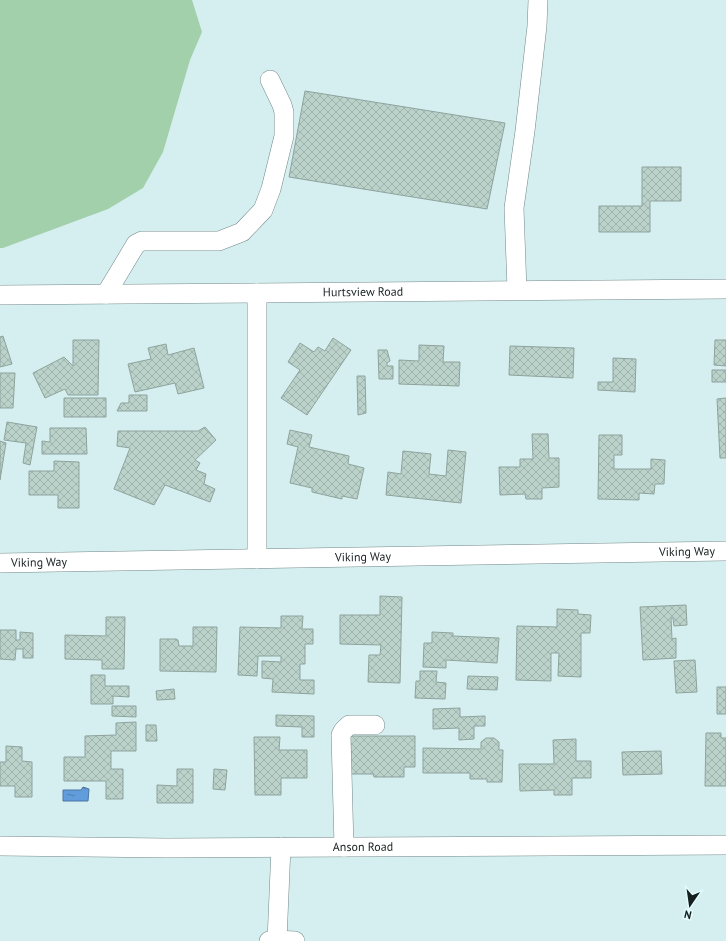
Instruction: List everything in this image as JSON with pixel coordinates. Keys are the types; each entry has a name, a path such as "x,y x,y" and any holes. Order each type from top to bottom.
{"street":[{"path":"517,290 514,208 529,101 537,26 538,0"},
{"path":"106,294 136,244 142,241 219,241 242,232 263,210 284,136 284,112 270,80"},
{"name":"Hurtsview Road","path":"0,295 726,289"},
{"path":"257,293 257,559"},
{"name":"Viking Way","path":"0,563 726,551"},
{"path":"344,847 341,735 349,725 375,725"},
{"name":"Anson Road","path":"0,846 344,847 726,845"},
{"path":"279,941 282,847"}],"green space":[{"path":"0,0 192,0 202,32 190,60 163,152 143,188 108,209 3,248 0,248"}],"water":[{"path":"83,787 89,789 88,801 63,801 63,790 81,790"}],"building":[{"path":"305,91 505,123 487,209 289,177"},
{"path":"642,167 681,167 681,201 650,201 650,232 599,232 599,206 642,206"},
{"path":"3,336 12,364 0,367 0,337"},
{"path":"333,338 351,350 307,415 281,398 300,370 288,362 300,343 314,352 318,347 325,351"},
{"path":"73,340 99,340 98,395 68,395 65,389 45,398 33,373 64,357 73,366"},
{"path":"715,340 726,340 726,366 714,365"},
{"path":"166,344 168,355 194,348 204,388 178,394 175,383 135,392 128,364 151,359 148,348"},
{"path":"419,345 444,346 443,362 460,362 459,386 399,384 399,360 419,361"},
{"path":"510,346 574,348 573,378 509,375"},
{"path":"378,350 387,350 390,361 387,363 387,366 393,366 393,379 379,379"},
{"path":"613,358 636,359 635,392 598,390 598,382 613,382"},
{"path":"712,370 726,370 726,382 712,382"},
{"path":"0,373 15,373 13,408 0,408"},
{"path":"357,376 365,376 366,413 358,415"},
{"path":"129,395 147,395 147,411 117,411 121,403 129,403"},
{"path":"64,398 106,398 106,417 64,417"},
{"path":"726,398 726,458 720,458 717,399"},
{"path":"7,422 37,427 30,465 23,463 26,443 4,440"},
{"path":"205,427 216,440 195,460 200,463 196,470 206,474 204,484 215,489 210,502 165,485 154,505 114,489 130,448 117,446 118,431 198,431"},
{"path":"50,428 86,428 87,454 42,454 42,441 50,442"},
{"path":"290,430 312,435 309,447 349,456 348,464 364,468 357,499 342,496 342,499 312,492 312,488 290,483 298,447 287,444"},
{"path":"532,434 548,434 549,458 559,458 559,487 542,488 542,499 526,499 525,494 500,495 499,467 520,467 520,459 533,459"},
{"path":"599,435 622,435 622,455 614,455 614,469 651,469 651,459 665,460 664,484 655,484 654,494 639,493 639,500 598,499"},
{"path":"0,441 6,443 0,480"},
{"path":"448,450 466,452 461,503 386,495 388,472 401,474 403,451 431,454 429,474 446,476"},
{"path":"54,461 79,462 79,508 58,508 58,495 29,495 29,471 54,471"},
{"path":"380,596 402,597 400,683 368,682 369,655 380,655 381,645 340,644 340,615 380,615"},
{"path":"686,605 687,625 674,626 673,618 671,618 672,639 676,638 676,658 643,660 640,607"},
{"path":"557,609 578,610 578,614 591,615 590,633 581,633 581,677 558,676 559,653 551,653 551,681 516,680 517,626 557,627"},
{"path":"281,616 303,616 302,629 313,629 313,644 305,644 305,664 300,664 300,680 314,680 314,694 272,692 273,679 262,678 262,661 281,662 281,656 258,656 257,676 238,675 240,627 281,628"},
{"path":"106,617 125,617 124,669 102,669 102,660 65,659 65,635 106,636"},
{"path":"193,627 217,627 216,672 160,671 160,639 176,639 178,640 179,646 193,646"},
{"path":"0,630 16,630 16,640 20,640 20,632 33,633 33,658 23,658 23,649 16,649 15,660 0,659"},
{"path":"432,632 453,633 453,636 499,638 497,663 446,660 446,668 423,667 424,643 432,643"},
{"path":"695,660 697,692 676,693 674,661"},
{"path":"420,671 437,671 436,682 446,683 445,699 415,698 416,681 420,681"},
{"path":"91,675 105,675 105,686 129,686 129,697 113,696 113,704 91,704"},
{"path":"468,676 498,677 497,690 467,689"},
{"path":"717,687 726,687 726,714 717,714"},
{"path":"174,689 175,699 157,700 156,691"},
{"path":"112,706 136,706 136,717 112,716"},
{"path":"460,708 460,717 485,716 485,726 474,726 474,739 459,740 459,728 433,729 433,709"},
{"path":"276,715 314,716 314,737 302,737 302,727 276,726"},
{"path":"136,722 136,751 111,751 111,769 123,769 123,799 106,799 106,781 64,781 64,757 85,757 85,736 116,735 116,723"},
{"path":"146,725 156,725 157,741 146,741"},
{"path":"706,733 721,733 721,738 726,738 726,786 705,786"},
{"path":"348,736 415,736 415,767 404,767 404,777 374,777 373,774 348,774"},
{"path":"254,737 280,737 279,750 307,750 307,778 281,778 281,795 255,795"},
{"path":"486,738 494,738 499,742 499,750 503,750 502,782 487,782 487,779 470,779 470,773 423,773 423,748 481,749 481,742"},
{"path":"576,739 576,761 591,761 591,778 572,778 572,795 554,795 554,790 520,791 519,764 554,764 553,740"},
{"path":"6,746 22,747 22,761 32,762 32,797 15,797 15,786 0,786 0,762 6,762"},
{"path":"661,751 662,774 623,775 622,752"},
{"path":"177,769 193,769 193,803 157,803 157,785 177,786"},
{"path":"214,769 227,770 225,790 213,789"}]}
